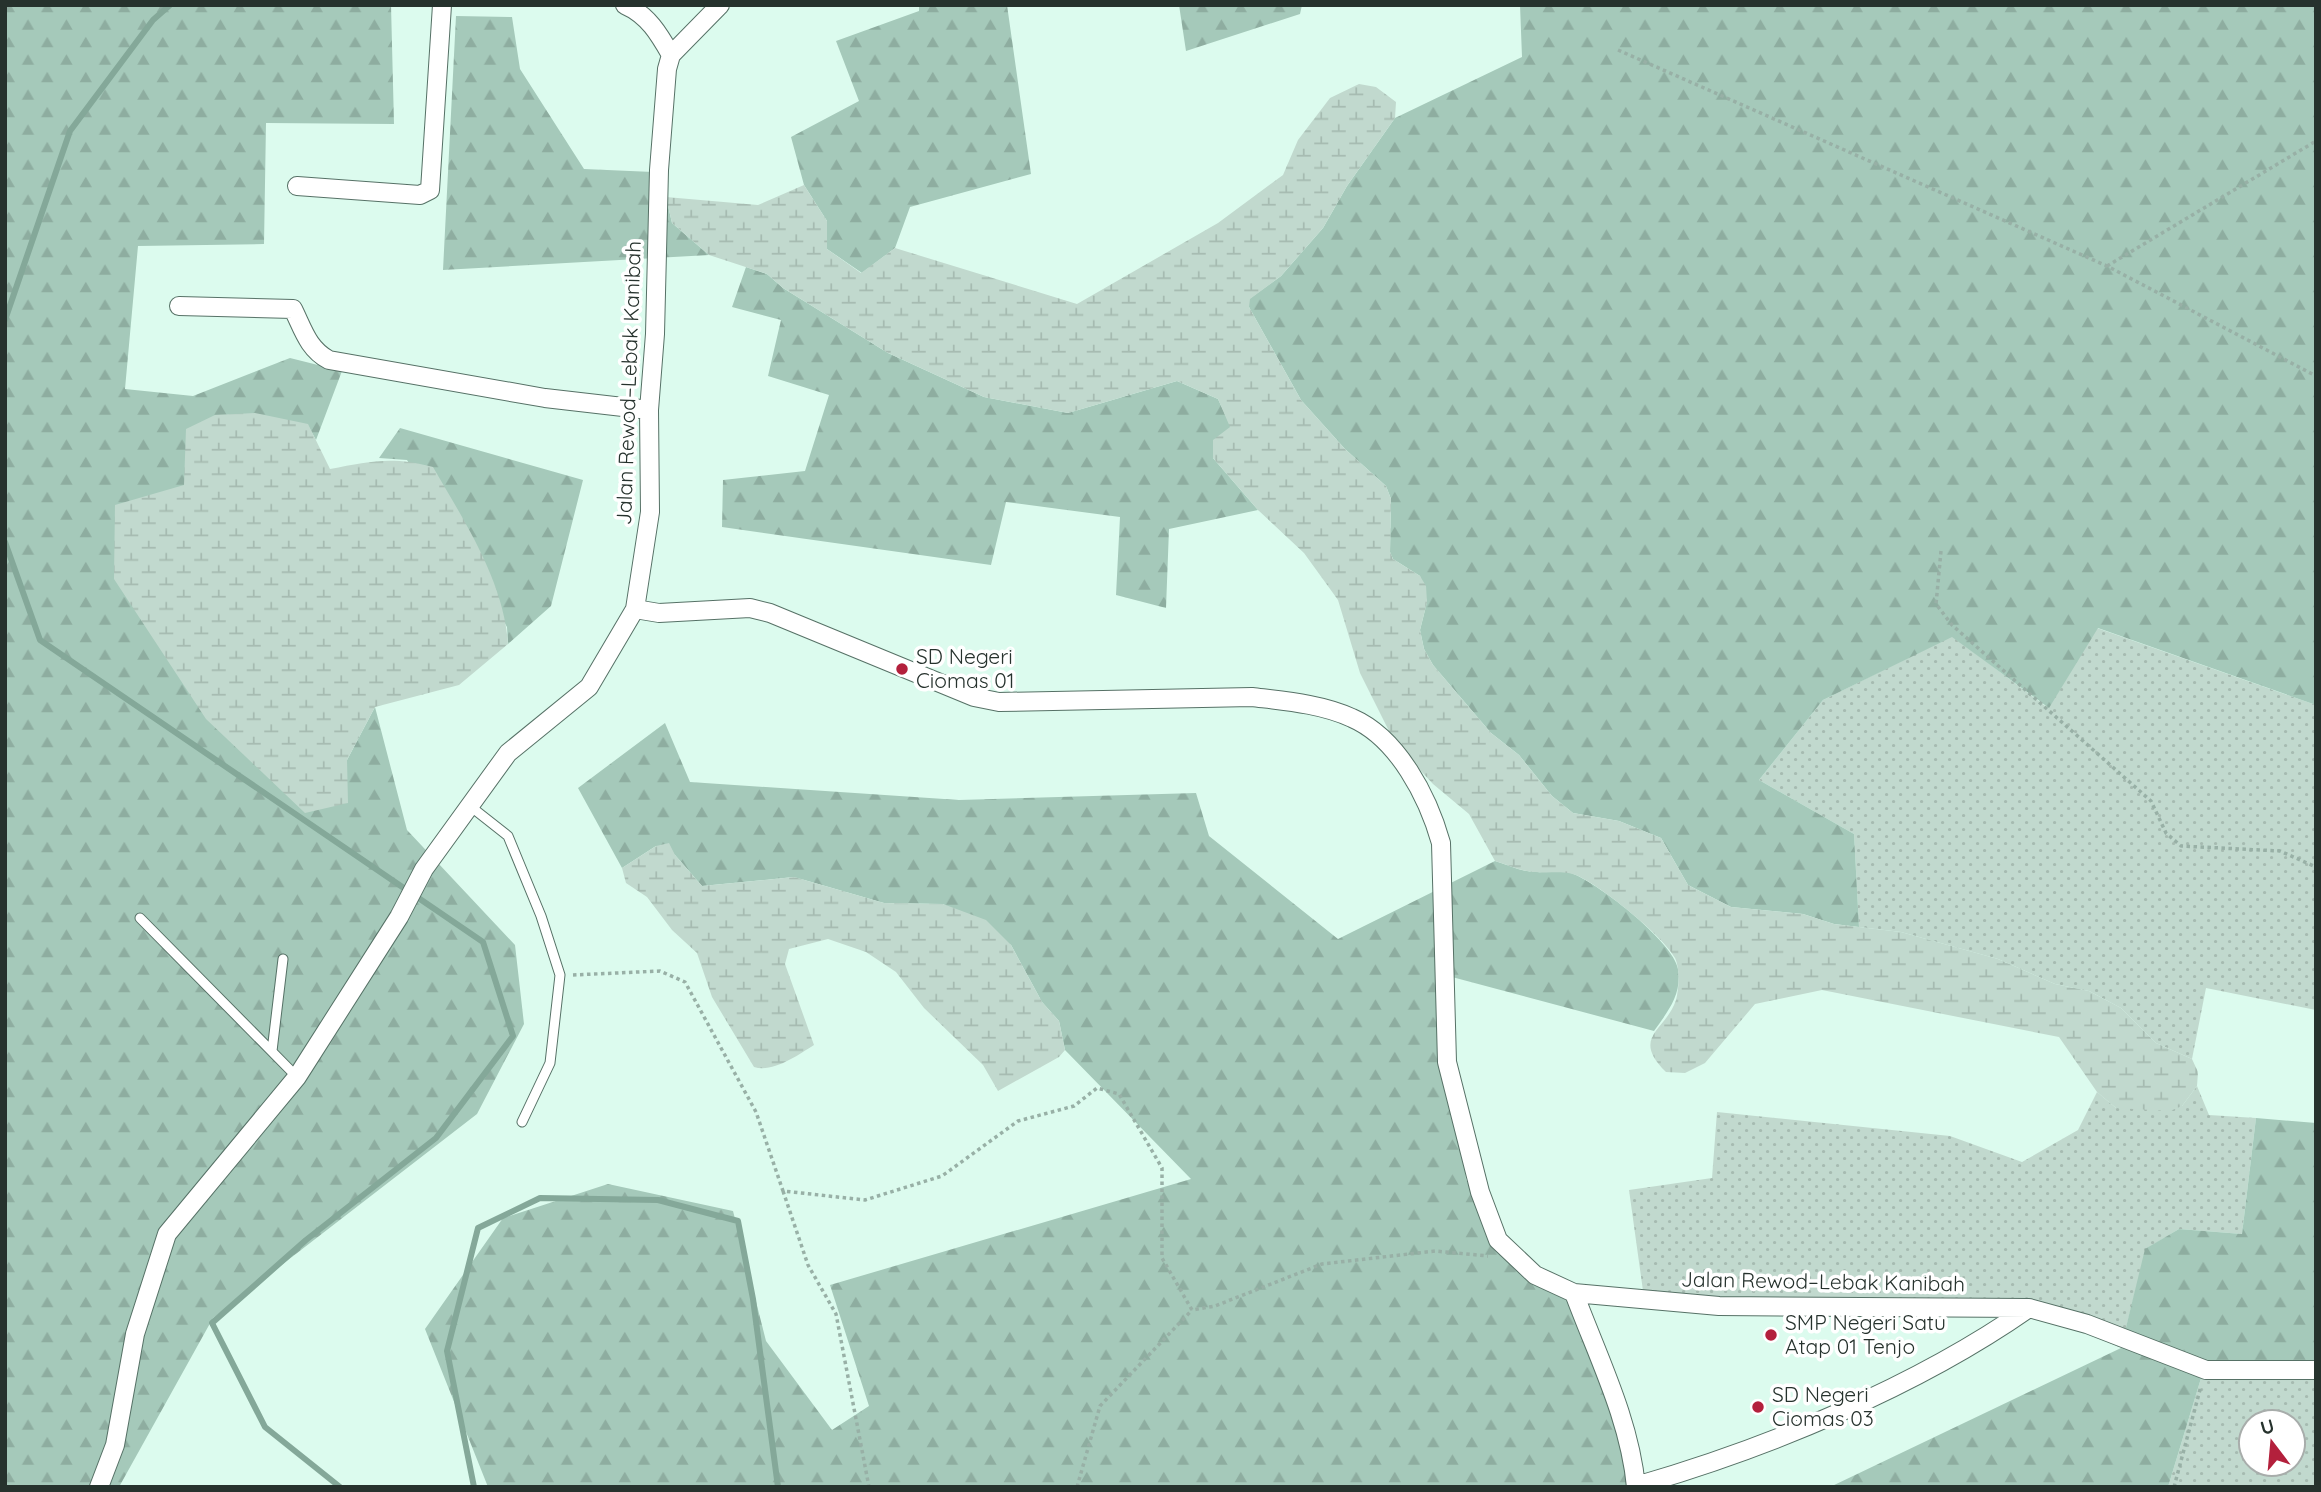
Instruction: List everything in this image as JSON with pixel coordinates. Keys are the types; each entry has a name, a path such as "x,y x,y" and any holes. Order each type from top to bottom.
{"street":[{"path":"297,186 420,195 430,190 442,5"},
{"path":"625,5 640,11 660,34 671,55 720,5"},
{"name":"Jalan Rewod–Lebak Kanibah","path":"671,55 659,170 655,334 649,410 650,512 635,609 659,613 709,613 750,608 770,613 974,697 999,702 1252,697 1283,700 1354,719 1390,747 1432,810 1441,842 1447,1062 1484,1204 1498,1240 1535,1275 1574,1293 1719,1306 2029,1308 2087,1324 2206,1370 2316,1370"},
{"path":"179,306 293,309 316,353 329,360 545,398 649,410"},
{"path":"99,1487 115,1445 135,1334 167,1234 297,1077 399,916 424,869 508,753 589,687 635,609"},
{"path":"1574,1293 1622,1421 1633,1459 1636,1487 1690,1471 1824,1419 1979,1343 2029,1308"}],"lane":[{"path":"470,806 509,836 541,916 560,975 550,1063 522,1122"},
{"path":"140,918 297,1077"},
{"path":"272,1051 284,959"}],"path":[{"path":"1618,50 2107,266 2316,376"},
{"path":"2107,266 2316,141"},
{"path":"1941,551 1936,604 1952,625 2151,801 2165,833 2181,846 2280,851 2316,867"},
{"path":"560,975 660,971 685,982 756,1112 808,1265 836,1314 869,1487"},
{"path":"783,1191 865,1200 942,1176 1018,1121 1074,1106 1097,1088 1119,1094 1162,1168 1163,1258 1192,1310"},
{"path":"1077,1487 1100,1406 1192,1310 1215,1306 1322,1264 1436,1251 1518,1259"},
{"path":"2174,1487 2206,1370"}],"green space":[{"path":"5,5 391,5 394,124 266,123 264,244 138,246 125,389 193,396 290,358 342,371 316,440 307,424 347,803 347,760 375,707 407,830 515,945 524,1024 477,1114 213,1318 119,1487 5,1487"},
{"path":"919,5 1007,5 1031,174 910,207 895,248 862,273 827,249 827,221 804,185 791,137 859,101 836,41 919,11"},
{"path":"1179,5 1302,5 1300,14 1186,51"},
{"path":"1520,5 2316,5 2316,705 2098,628 2049,708 1952,637 1823,700 1759,780 1854,834 1859,927 1834,924 1803,914 1731,907 1688,885 1661,838 1619,821 1573,813 1552,796 1519,755 1491,733 1433,665 1424,649 1420,630 1427,602 1420,576 1393,559 1390,552 1391,499 1386,486 1345,449 1301,400 1249,307 1249,299 1281,276 1323,228 1347,186 1395,118 1522,57"},
{"path":"456,16 512,17 520,69 584,169 653,172 666,197 672,223 709,255 443,270"},
{"path":"1359,84 1376,87 1396,102 1395,118 1347,186 1323,228 1281,276 1250,299 1249,307 1301,400 1345,449 1386,486 1391,499 1390,552 1393,559 1420,576 1426,586 1427,602 1420,630 1424,649 1433,665 1491,733 1519,755 1552,796 1573,813 1619,821 1661,838 1688,885 1731,907 1803,914 1834,924 1901,932 1998,959 2055,984 2089,991 2121,1008 2156,1043 2192,1059 2198,1072 2197,1086 2182,1106 2170,1111 2116,1108 2097,1092 2059,1037 1822,990 1755,1004 1705,1063 1685,1073 1666,1072 1651,1050 1651,1042 1676,1000 1678,967 1675,958 1659,938 1633,914 1582,878 1565,873 1526,871 1495,861 1469,814 1433,784 1395,743 1360,673 1338,600 1304,553 1258,510 1213,458 1213,440 1230,427 1218,399 1177,381 1068,413 984,397 888,353 783,288 767,274 709,255 672,223 666,197 758,205 804,185 827,221 827,249 861,273 895,248 1077,304 1218,223 1283,175 1298,140 1330,98"},
{"path":"746,267 767,274 783,288 888,353 984,397 1068,413 1177,381 1218,399 1231,427 1213,458 1258,510 1169,529 1166,608 1116,595 1120,517 1006,502 991,565 722,527 723,480 805,471 829,395 768,376 781,320 732,307"},
{"path":"255,413 308,424 330,469 381,461 433,467 491,575 505,621 508,644 459,685 375,707 347,760 348,803 305,813 206,719 114,579 115,505 184,485 186,429 215,415"},
{"path":"400,428 583,480 551,606 508,644 507,627 407,460 379,458"},
{"path":"2097,628 2316,705 2316,1010 2206,988 2192,1059 2156,1043 2121,1008 2089,991 2055,984 1998,959 1901,932 1859,927 1854,834 1759,780 1823,700 1952,636 2048,708"},
{"path":"665,723 690,782 959,800 1196,793 1209,836 1338,939 1495,861 1531,872 1568,872 1596,886 1631,913 1663,943 1678,969 1676,995 1654,1031 1452,977 1451,1032 1466,1179 1499,1251 1573,1292 1638,1487 488,1487 425,1329 503,1218 608,1184 733,1211 766,1341 832,1430 869,1406 830,1285 1191,1179 1065,1050 1059,1021 1042,1002 1011,945 943,904 884,903 794,877 702,886 675,855 656,846 622,868 578,788"},
{"path":"669,843 675,855 702,886 794,877 884,903 943,904 986,920 1011,945 1042,1002 1059,1021 1065,1050 1059,1057 998,1091 983,1065 924,1008 896,972 866,952 828,939 789,949 785,964 814,1045 769,1068 754,1067 712,997 697,953 672,930 647,897 626,883 622,868 656,846"},
{"path":"2197,1086 2209,1115 2256,1118 2242,1234 2179,1229 2146,1249 2121,1348 2045,1314 1644,1298 1629,1190 1712,1178 1717,1112 1950,1136 2022,1162 2078,1130 2097,1092 2116,1108 2182,1106"},
{"path":"2256,1118 2316,1123 2316,1367 2205,1365 2168,1487 1830,1487 2121,1348 2145,1249 2179,1229 2242,1234"},
{"path":"2205,1365 2316,1367 2316,1487 2168,1487"}],"waterway":[{"path":"5,320 70,131 153,20 170,5"},
{"path":"5,542 40,640 483,942 513,1036 436,1138 306,1240 212,1323 265,1427 340,1487"},
{"path":"474,1487 447,1351 478,1228 540,1198 658,1200 738,1221 753,1299 778,1487"}],"place":[{"name":"SD Negeri Ciomas 01","path":"902,669"},
{"name":"SMP Negeri Satu Atap 01 Tenjo","path":"1771,1335"},
{"name":"SD Negeri Ciomas 03","path":"1758,1407"}]}
